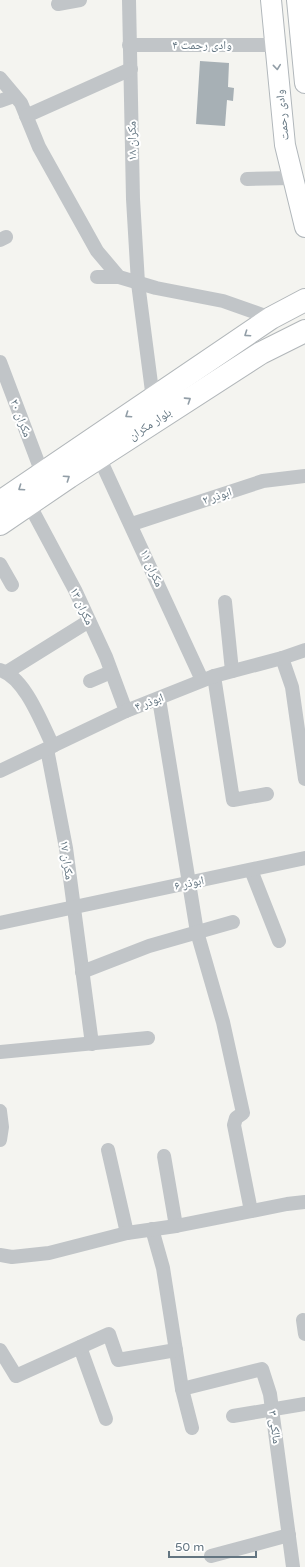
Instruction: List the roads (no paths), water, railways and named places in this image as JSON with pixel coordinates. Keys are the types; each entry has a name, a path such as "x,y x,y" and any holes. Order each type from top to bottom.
{"main road":[{"path":"0,502 271,318 305,300"},
{"name":"بلوار مکران","path":"0,524 99,457 260,353 305,331"}],"street":[{"path":"58,4 80,0"},
{"name":"مکران ۱۸","path":"129,0 133,199 138,283 153,398"},
{"name":"وادی رحمت","path":"271,0 274,45 285,144 305,228"},
{"path":"300,1 305,83"},
{"name":"وادی رحمت ۴","path":"129,45 274,45"},
{"path":"26,116 130,69"},
{"path":"0,78 21,103 39,148 97,251 119,277"},
{"path":"0,101 14,96"},
{"path":"247,179 292,178"},
{"path":"97,277 119,277 156,288 223,301 271,318"},
{"name":"مکران ۲۰","path":"0,362 42,473"},
{"name":"مکران ۱۱","path":"99,457 208,678 233,800 267,794"},
{"name":"ابوذر ۲","path":"132,524 263,481 305,476"},
{"name":"مکران ۱۳","path":"28,504 75,590 111,672 126,711"},
{"path":"0,564 12,585"},
{"path":"225,602 232,671"},
{"path":"4,671 89,621"},
{"name":"ابوذر ۴","path":"0,772 126,711 208,678 282,658 305,650"},
{"path":"282,658 292,687 305,779"},
{"name":"مکران ۱۷","path":"4,671 27,694 50,747 66,848 92,1044"},
{"path":"90,681 111,672"},
{"path":"159,699 197,932 223,1022 243,1114 236,1118 234,1126 251,1211"},
{"name":"ابوذر ۶","path":"0,923 305,858"},
{"path":"251,870 279,941"},
{"path":"82,972 149,946 233,922"},
{"path":"0,1052 148,1038"},
{"path":"0,1111 2,1127 0,1140"},
{"path":"108,1150 127,1233"},
{"path":"164,1156 176,1226"},
{"path":"0,1255 12,1257 49,1253 127,1233 176,1226 305,1202"},
{"path":"152,1229 163,1268 182,1389 192,1428"},
{"path":"303,1320 305,1334"},
{"path":"0,1350 16,1376 109,1334 118,1360 176,1350"},
{"path":"80,1347 106,1418"},
{"name":"مالکی ۳","path":"182,1389 262,1369 270,1394 273,1410 293,1567"},
{"path":"233,1416 305,1404"},
{"path":"211,1556 289,1535"}]}
